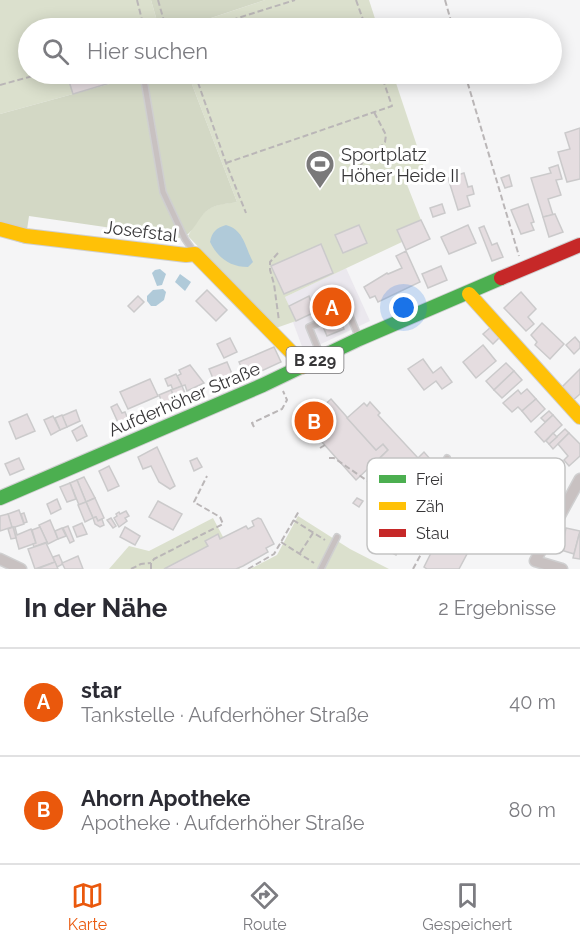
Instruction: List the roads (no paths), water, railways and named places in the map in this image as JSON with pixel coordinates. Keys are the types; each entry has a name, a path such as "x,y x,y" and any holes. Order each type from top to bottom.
{"main road":[{"name":"Josefstal","path":"0,229 26,236 178,254 195,254 296,357 302,367"},
{"name":"Aufderhöher Straße","path":"0,498 302,367 359,339 580,245"},
{"path":"469,294 580,417"}],"street":[{"path":"565,506 580,479"},
{"path":"539,554 535,561 562,569"},
{"path":"0,559 21,569"}],"lane":[{"path":"145,84 163,192 185,239 195,254"},
{"path":"338,315 348,310 359,339"},
{"path":"321,322 309,327 321,357"},
{"path":"321,569 338,537"}],"water":[{"path":"226,225 237,231 243,240 253,262 248,267 225,260 210,242 215,231"},
{"path":"160,269 166,274 162,285 157,286 152,273"},
{"path":"180,274 191,282 185,291 175,282"},
{"path":"163,289 166,292 164,300 156,306 151,306 147,301 147,296 153,290"}],"place":[{"name":"Sportplatz Höher Heide II","path":"320,190"},
{"name":"star","path":"332,307"},
{"name":"Ahorn Apotheke","path":"314,421"}]}
